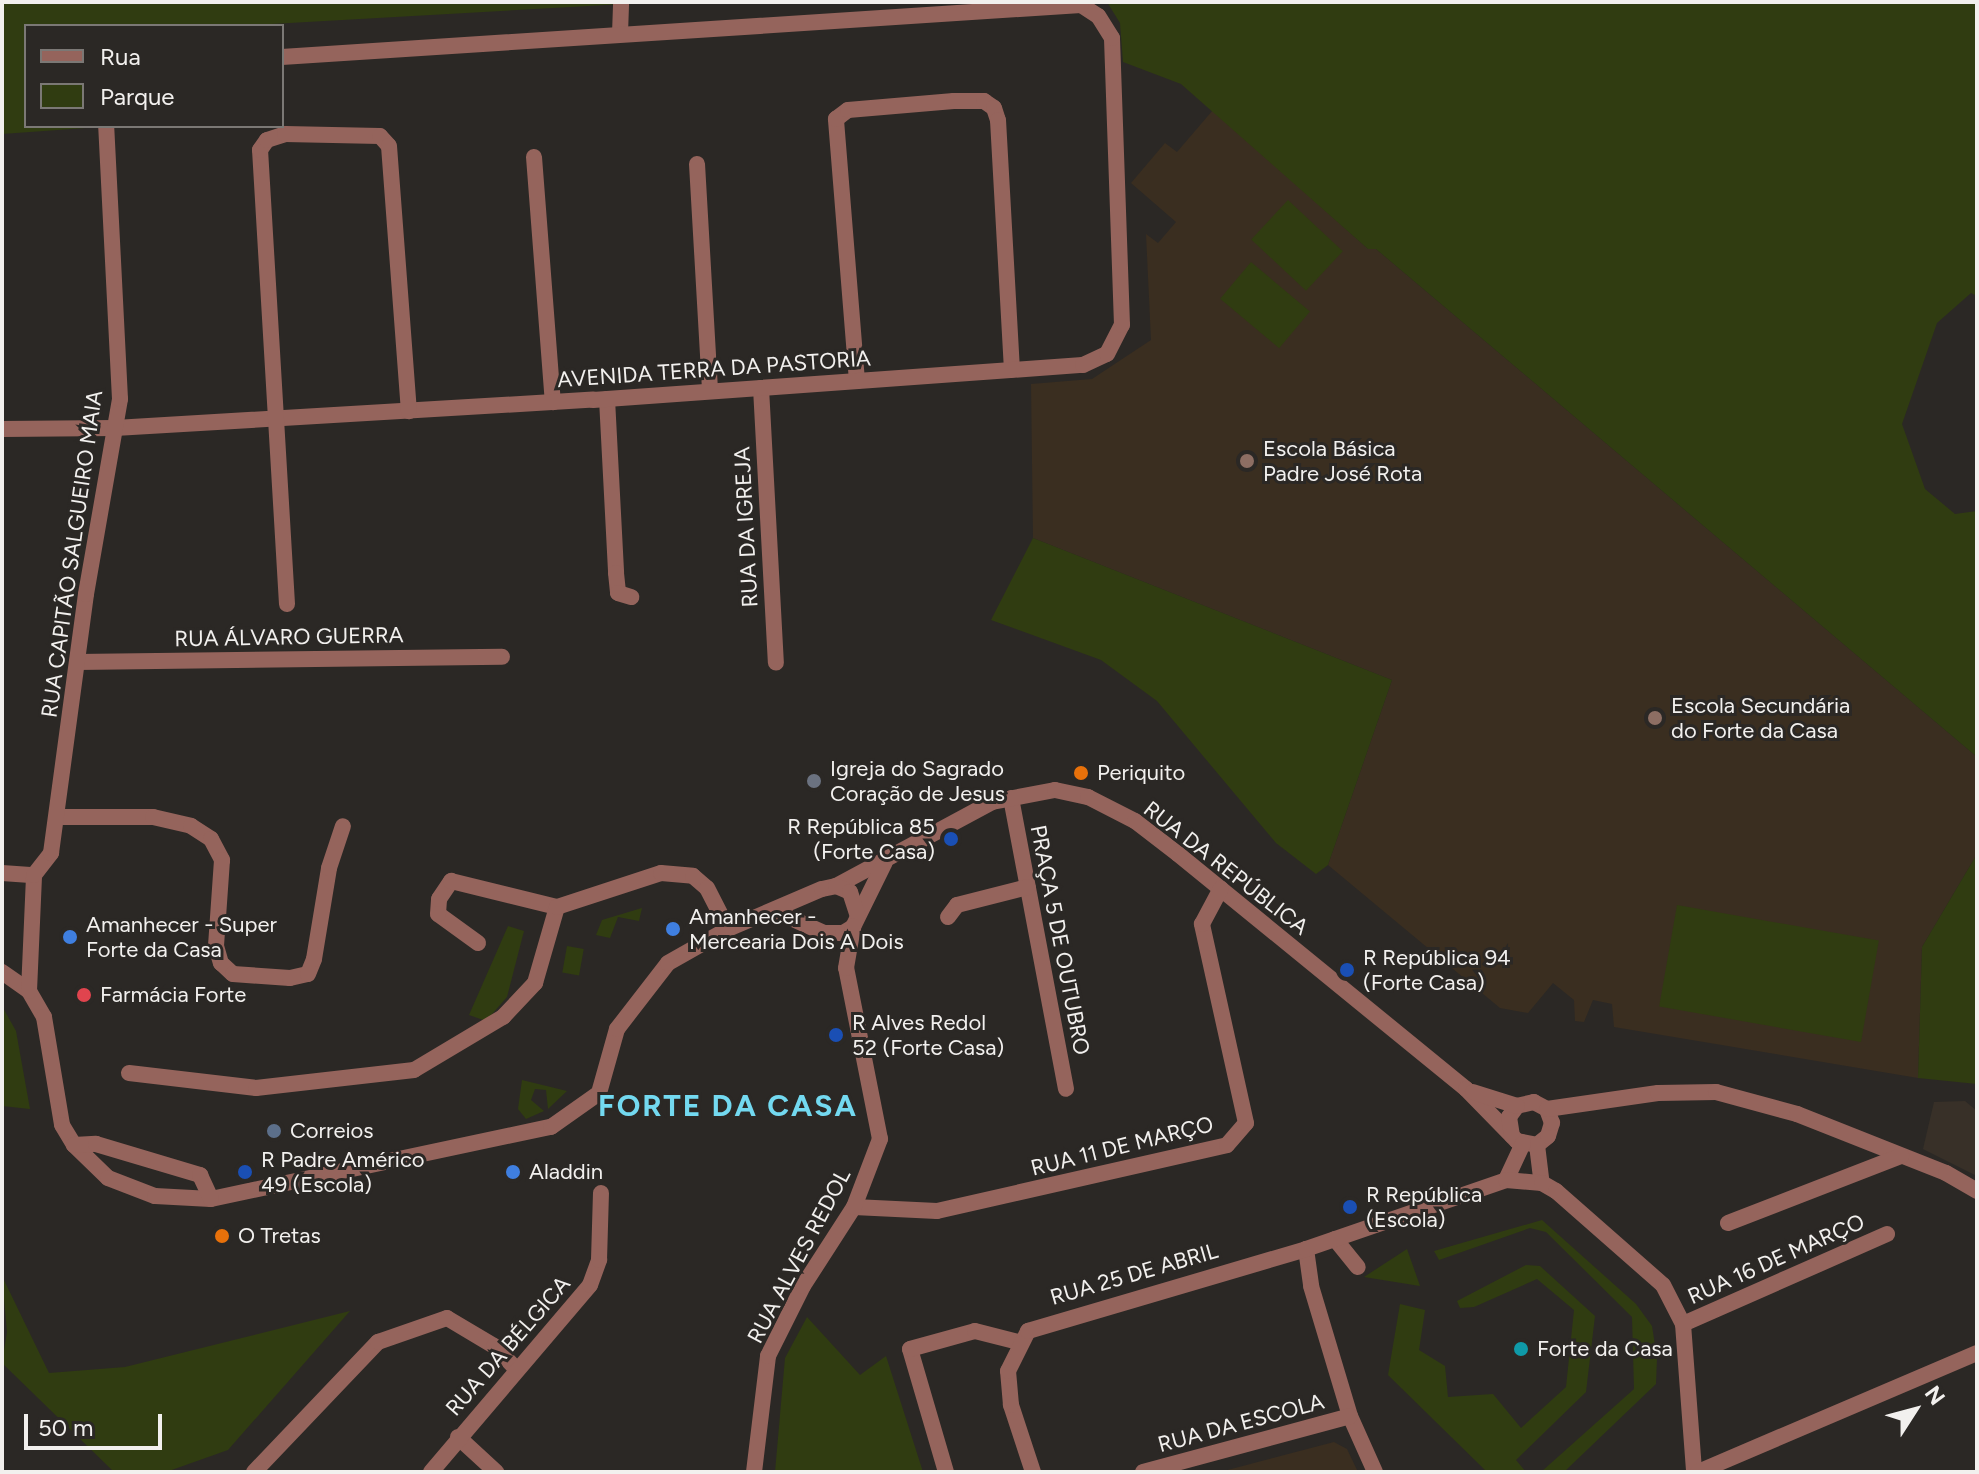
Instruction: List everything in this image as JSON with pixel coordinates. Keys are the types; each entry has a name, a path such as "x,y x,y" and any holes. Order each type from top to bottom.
{"street":[{"path":"284,57 620,34 621,2"},
{"name":"AVENIDA TERRA DA PASTORIA","path":"2,429 115,428 607,399 1012,370 1096,362 1107,354 1122,325 1112,38 1098,16 1070,3 620,34"},
{"path":"857,381 836,119 848,110 954,101 984,101 994,108 998,120 1012,370"},
{"name":"RUA CAPITÃO SALGUEIRO MAIA","path":"34,875 51,853 77,662 120,399 106,128"},
{"path":"287,604 273,419 260,150 267,140 285,134 380,136 389,146 409,411"},
{"path":"534,157 553,402"},
{"path":"697,164 710,391"},
{"name":"RUA DA IGREJA","path":"761,388 776,663"},
{"path":"607,399 618,593 631,597"},
{"name":"RUA ÁLVARO GUERRA","path":"77,662 502,657"},
{"name":"RUA DA REPÚBLICA","path":"74,1145 108,1178 155,1196 211,1199 551,1127 599,1093 617,1029 668,963 728,929 885,862 992,802 1055,790 1088,797 1135,821 1466,1089"},
{"name":"PRAÇA 5 DE OUTUBRO","path":"1011,798 1066,1089"},
{"path":"57,817 153,817 191,826 211,839 222,860 216,946 221,963 233,974 290,978 308,974 311,966 329,868 343,826"},
{"path":"775,911 821,931 843,933 855,921 885,862"},
{"path":"2,873 34,875 29,991"},
{"path":"478,943 438,914 439,899 451,881 557,907 661,873 693,876 723,911 728,929"},
{"path":"821,931 809,907 829,887 850,892 855,921"},
{"path":"948,917 957,905 1028,887"},
{"name":"RUA 11 DE MARÇO","path":"854,1207 937,1211 1227,1145 1246,1123 1202,924 1221,889"},
{"path":"129,1073 256,1088 414,1070 503,1017 535,983 557,907"},
{"name":"RUA ALVES REDOL","path":"754,1472 768,1356 803,1286 854,1207 880,1139 846,968 855,921"},
{"name":"RUA ALVES REDOL","path":"821,931 846,968"},
{"path":"2,972 29,991 44,1017 62,1125 74,1145 96,1144 200,1175 211,1199"},
{"path":"1466,1089 1517,1106 1534,1102 1547,1109 1658,1093 1716,1092 1797,1114 1977,1191"},
{"path":"1466,1089 1524,1142"},
{"path":"1542,1183 1506,1180 1524,1142 1551,1130 1590,1105"},
{"path":"1517,1106 1508,1124 1524,1142 1542,1183 1663,1285 1683,1324 1696,1472 1977,1353"},
{"path":"1547,1109 1551,1130"},
{"path":"1728,1223 1901,1156"},
{"name":"RUA 25 DE ABRIL","path":"1018,1342 1041,1323 1306,1249 1506,1180"},
{"name":"RUA DA BÉLGICA","path":"431,1472 590,1285 599,1260 601,1193"},
{"name":"RUA 16 DE MARÇO","path":"1683,1324 1887,1234"},
{"path":"1335,1239 1358,1267"},
{"path":"1306,1249 1311,1286 1350,1416 1375,1472"},
{"path":"254,1472 378,1342 447,1318 494,1346 517,1370"},
{"path":"946,1472 910,1349 975,1331 1018,1342 1008,1371 1009,1392 1033,1472"},
{"name":"RUA DA ESCOLA","path":"1143,1472 1350,1416"},
{"path":"458,1437 496,1472"}],"shaded area":[{"name":"Escola Secundária do Forte da Casa","path":"1213,110 1368,249 1376,249 1977,757 1977,854 1922,947 1918,1078 1614,1027 1612,1004 1593,1000 1584,1022 1575,1021 1574,1000 1553,983 1528,1013 1500,1008 1328,865 1392,680 1033,538 1031,384 1092,379 1151,340 1146,234 1158,243 1176,222 1131,183 1165,143 1177,152"},
{"path":"1965,1101 1977,1111 1977,1176 1923,1149 1934,1102"},
{"path":"1334,1442 1347,1449 1358,1472 1220,1472"}],"green space":[{"path":"2,2 660,2 270,24 24,24 24,128 86,128 2,134"},
{"path":"1107,2 1977,2 1977,296 1971,293 1937,323 1902,424 1925,489 1955,514 1977,511 1977,757 1376,249 1368,249 1181,84 1123,62 1120,23"},
{"path":"1288,200 1343,251 1306,291 1251,239"},
{"path":"1251,262 1310,311 1279,348 1220,299"},
{"path":"1033,538 1392,680 1328,865 1316,874 1276,843 1157,701 1101,660 991,620"},
{"path":"1977,854 1977,1084 1918,1078 1922,947"},
{"path":"1677,905 1879,941 1861,1042 1659,1006"},
{"path":"642,908 639,921 618,917 610,938 596,935 602,920"},
{"path":"508,926 524,931 507,997 486,1021 469,1015"},
{"path":"567,946 584,949 579,976 562,973"},
{"path":"2,1006 16,1031 30,1109 2,1106"},
{"path":"522,1080 567,1091 548,1109 546,1090 535,1089 531,1100 544,1111 526,1119 518,1109"},
{"path":"1542,1220 1636,1304 1652,1326 1657,1358 1656,1384 1564,1472 1541,1472 1634,1389 1632,1317 1546,1232 1530,1228 1439,1260 1434,1251"},
{"path":"1407,1249 1420,1286 1364,1277"},
{"path":"1526,1265 1540,1266 1595,1316 1586,1392 1516,1460 1526,1472 1487,1472 1388,1375 1400,1304 1425,1310 1419,1350 1445,1366 1448,1397 1493,1394 1521,1428 1566,1387 1574,1310 1537,1279 1474,1307 1460,1308 1457,1301"},
{"path":"2,1276 49,1373 125,1367 350,1311 228,1450 166,1472 114,1472 2,1363 7,1332"},
{"path":"807,1317 860,1375 886,1356 923,1472 775,1472 785,1358"}],"place":[{"name":"Escola Básica Padre José Rota","path":"1247,461"},
{"name":"Escola Secundária do Forte da Casa","path":"1655,718"},
{"name":"Periquito","path":"1081,773"},
{"name":"Igreja do Sagrado Coração de Jesus","path":"814,781"},
{"name":"R República 85 (Forte Casa)","path":"951,839"},
{"name":"Amanhecer - Mercearia Dois A Dois","path":"673,929"},
{"name":"Amanhecer - Super Forte da Casa","path":"70,937"},
{"name":"R República 94 (Forte Casa)","path":"1347,970"},
{"name":"Farmácia Forte","path":"84,995"},
{"name":"R Alves Redol 52 (Forte Casa)","path":"836,1035"},
{"name":"Correios","path":"274,1131"},
{"name":"R Padre Américo 49 (Escola)","path":"245,1172"},
{"name":"Aladdin","path":"513,1172"},
{"name":"R República (Escola)","path":"1350,1207"},
{"name":"O Tretas","path":"222,1236"},
{"name":"Forte da Casa","path":"1521,1349"}],"district":[{"name":"FORTE DA CASA","path":"728,1106"}]}
